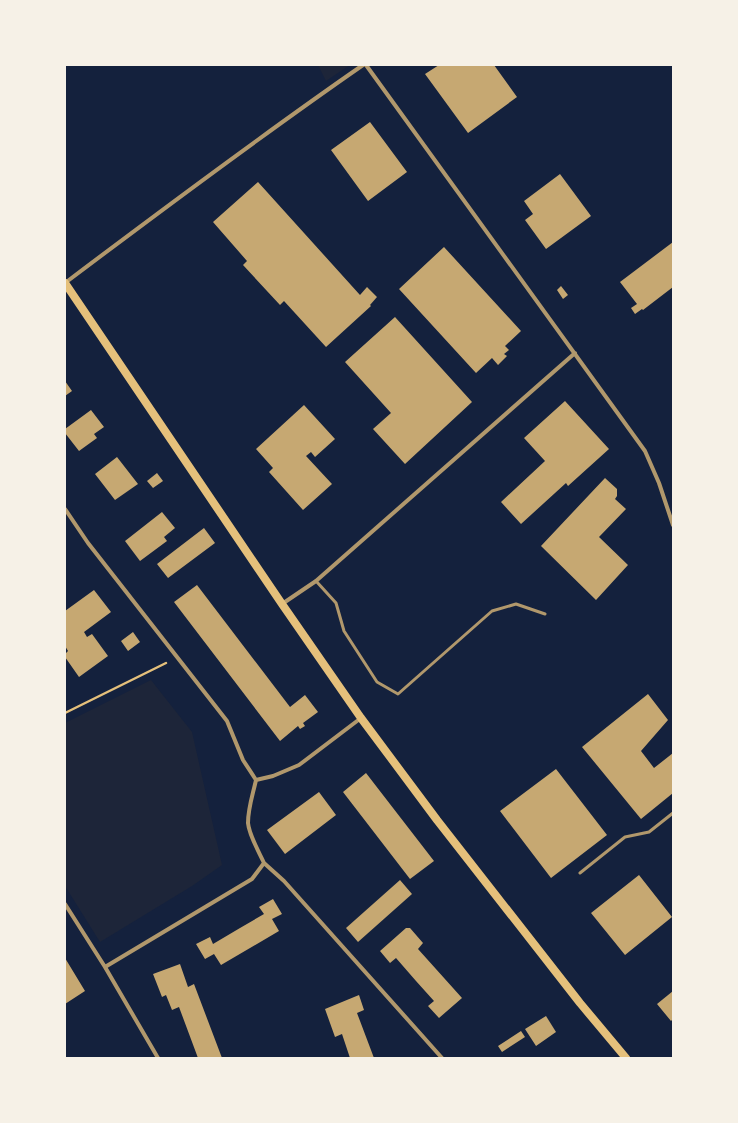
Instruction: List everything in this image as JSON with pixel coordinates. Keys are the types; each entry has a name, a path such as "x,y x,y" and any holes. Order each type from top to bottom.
{"main road":[{"path":"65,283 361,718 437,820 580,1003 626,1058"}],"street":[{"path":"65,283 172,203 325,92 365,65 575,352 645,451 659,483 673,525"},
{"path":"282,604 316,581 575,352"},
{"path":"65,509 88,543 227,720 243,760 256,780 250,805 248,824 255,845 264,863 284,881 442,1058"},
{"path":"256,780 273,776 299,765 361,718"},
{"path":"105,967 252,879 264,863"},
{"path":"65,904 105,967 158,1058"}],"lane":[{"path":"316,581 336,604 344,631 378,682 398,694 492,611 516,604 545,614"},
{"path":"580,873 625,837 649,832 673,813"}],"path":[{"path":"65,713 178,657"}],"shaded area":[{"path":"318,65 350,65 326,81"},
{"path":"151,680 192,732 222,865 192,886 100,942 65,886 65,723"}],"building":[{"path":"439,65 494,65 517,97 468,133 425,74"},
{"path":"370,122 407,172 368,201 331,150"},
{"path":"560,174 591,216 546,249 525,220 533,214 524,201"},
{"path":"258,182 360,295 367,287 377,297 370,305 371,306 326,347 284,301 280,305 243,265 247,261 213,222"},
{"path":"673,242 673,287 643,310 642,309 635,314 631,308 637,304 620,282"},
{"path":"444,247 521,331 505,346 509,350 504,354 507,356 498,365 492,358 476,373 399,289"},
{"path":"561,286 568,295 563,299 557,290"},
{"path":"395,317 472,402 405,464 373,429 391,413 345,362"},
{"path":"65,381 72,391 65,396"},
{"path":"565,401 609,449 568,486 566,483 521,524 501,502 545,461 524,438"},
{"path":"304,405 335,439 315,457 311,452 306,456 332,484 303,510 269,472 273,468 256,449"},
{"path":"91,410 104,427 94,434 97,438 79,451 65,433 65,429"},
{"path":"117,457 138,484 115,500 95,474"},
{"path":"157,473 163,481 153,488 147,481"},
{"path":"605,478 617,489 617,496 615,499 626,509 599,537 628,565 596,600 541,546"},
{"path":"162,512 175,528 164,537 167,541 140,561 125,541"},
{"path":"204,528 215,543 168,578 157,564"},
{"path":"197,585 290,707 305,695 318,712 303,723 305,726 300,729 298,726 280,741 174,602"},
{"path":"94,590 111,612 84,632 87,637 92,634 108,656 79,677 65,657 65,654 68,651 65,646 65,611"},
{"path":"133,632 140,642 128,651 121,641"},
{"path":"648,694 668,720 641,751 654,768 673,753 673,793 641,819 582,747"},
{"path":"556,769 607,835 551,878 500,811"},
{"path":"366,773 434,861 410,879 343,792"},
{"path":"319,792 336,815 285,854 267,830"},
{"path":"639,875 672,917 625,955 591,913"},
{"path":"400,880 412,894 358,942 346,928"},
{"path":"273,899 282,914 272,919 279,931 221,965 214,954 205,959 196,944 210,937 213,944 264,914 259,907"},
{"path":"406,928 410,928 423,943 418,949 462,998 439,1018 428,1006 434,1001 396,958 390,963 380,951"},
{"path":"65,958 85,991 65,1004"},
{"path":"180,964 188,987 194,984 222,1058 198,1058 179,1007 172,1010 166,995 162,997 153,974"},
{"path":"673,991 673,1019 671,1021 657,1004"},
{"path":"359,995 364,1010 357,1013 374,1058 350,1058 342,1034 335,1037 325,1009"},
{"path":"546,1016 556,1032 536,1046 525,1029"},
{"path":"521,1031 525,1037 502,1052 498,1046"}]}
